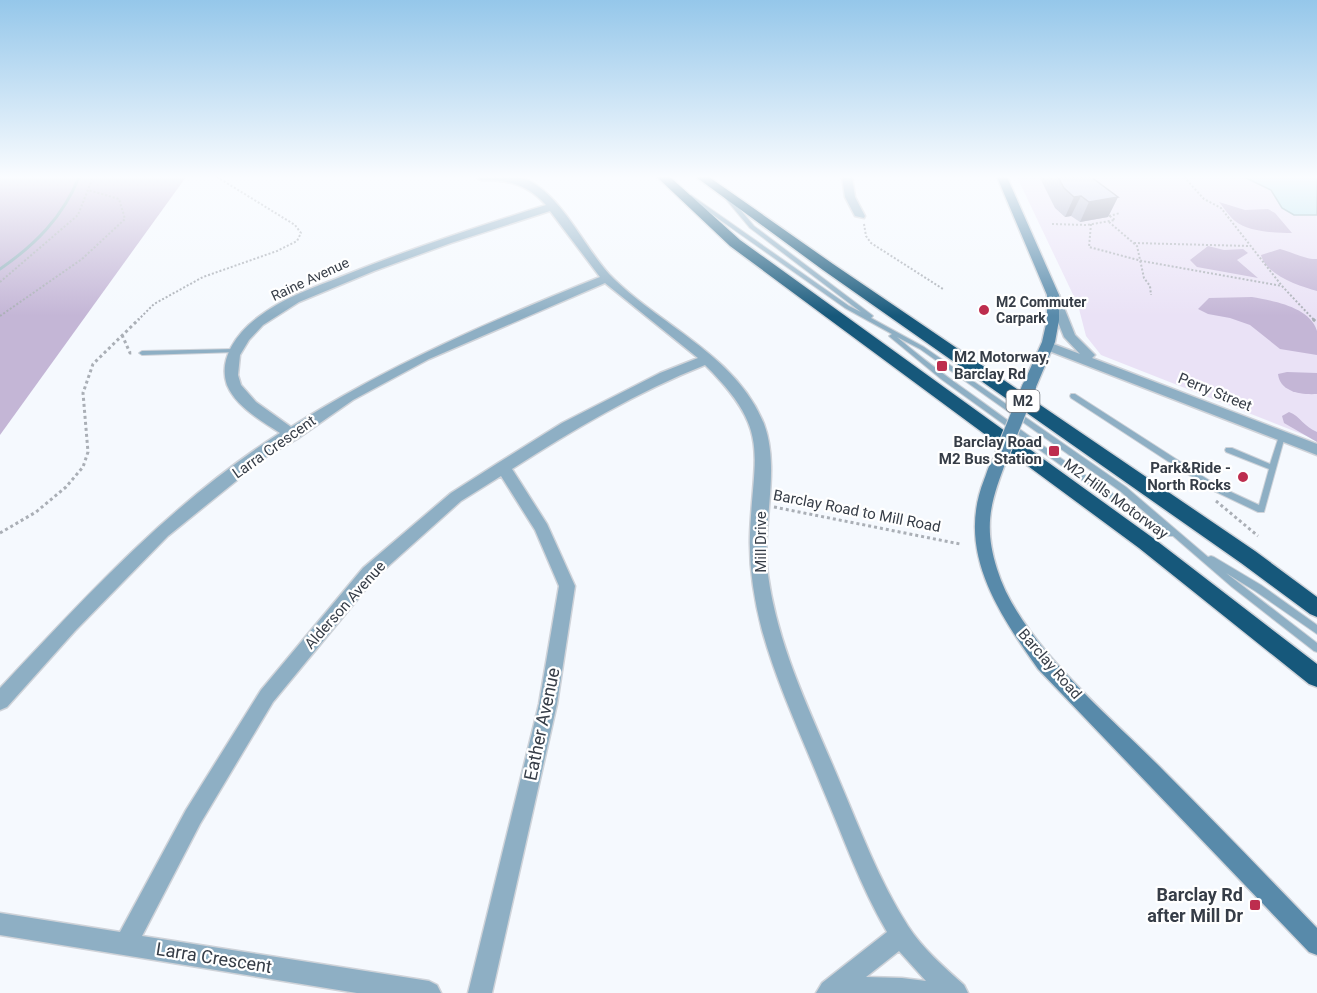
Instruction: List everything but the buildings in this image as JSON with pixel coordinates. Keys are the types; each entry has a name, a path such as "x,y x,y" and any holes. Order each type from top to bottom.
{"highway":[{"name":"M2 Hills Motorway","path":"714,223 772,271 1146,543 1317,677"},
{"name":"M2 Hills Motorway","path":"766,223 1238,550 1317,608"}],"main road":[{"name":"Barclay Road","path":"1022,223 1053,295 1054,323 1048,346 1029,387 984,500 982,534 989,570 1010,616 1044,663 1204,825 1317,944"}],"street":[{"name":"Raine Avenue","path":"236,351 249,331 267,316 317,290 420,249 500,223"},
{"name":"Mill Drive","path":"564,223 608,278 706,360 742,397 756,422 764,456 764,486 758,520 759,570 769,624 780,662 873,882 901,935 918,957 956,993"},
{"name":"Larra Crescent","path":"0,701 69,626 162,532 262,452 348,398 425,356 528,310 608,278"},
{"name":"Perry Street","path":"1053,295 1070,337 1082,350 1102,365"},
{"name":"Perry Street","path":"1048,346 1317,450"},
{"path":"236,351 232,375 238,393 292,435"},
{"name":"Alderson Avenue","path":"126,944 193,817 267,696 369,573 456,497 503,467 567,427 664,376 706,360"},
{"name":"Eather Avenue","path":"480,993 548,704 567,585 542,528 503,467"},
{"name":"Larra Crescent","path":"0,924 429,993"},
{"path":"828,993 901,935"},
{"path":"828,993 875,988 904,988 927,993"}],"lane":[{"name":"M2","path":"728,223 847,307 922,348 1123,489 1235,585 1317,648"},
{"name":"M2","path":"749,223 855,302 913,355 1047,452 1117,502 1258,588 1317,630"},
{"path":"142,353 236,351"},
{"path":"1073,396 1215,488 1261,510 1282,436"},
{"path":"1229,450 1273,468"}],"path":[{"path":"0,282 42,249 69,223"},
{"path":"0,316 86,255 116,231 122,223"},
{"path":"0,533 36,513 66,488 82,468 88,452 83,393 93,364 154,304 203,278 277,251 297,241 301,233 292,223"},
{"path":"864,223 866,236 871,243 943,289"},
{"path":"1052,224 1097,223"},
{"path":"1111,223 1134,243 1142,261 1144,278 1150,286 1151,295"},
{"path":"1232,223 1282,286 1317,323"},
{"path":"1091,224 1089,247 1142,261 1282,286"},
{"path":"1134,243 1249,246"},
{"path":"122,335 130,353 142,353"},
{"path":"1215,488 1214,496 1218,504 1258,536"},
{"name":"Barclay Road to Mill Road","path":"760,504 960,543"}],"shaded area":[{"path":"0,223 153,223 0,435"},
{"path":"1039,223 1317,223 1317,440 1101,355 1086,336 1078,305"},
{"path":"1239,223 1284,223 1292,233 1255,230"},
{"path":"1208,246 1224,250 1243,249 1248,253 1237,260 1258,278 1197,267 1190,260"},
{"path":"1280,249 1317,259 1317,291 1284,279 1269,268 1261,255"},
{"path":"1252,297 1290,306 1307,316 1317,331 1317,355 1280,349 1250,325 1208,314 1198,309 1209,298"},
{"path":"1317,373 1317,394 1298,393 1287,389 1278,374"},
{"path":"1289,412 1317,432 1317,442 1284,423 1282,416"}],"waterway":[{"path":"0,269 25,250 51,223"}],"place":[{"name":"M2 Commuter Carpark","path":"984,310"},
{"name":"M2 Motorway, Barclay Rd","path":"942,366"},
{"name":"Barclay Road M2 Bus Station","path":"1054,451"},
{"name":"Park&Ride - North Rocks","path":"1243,477"},
{"name":"Barclay Rd after Mill Dr","path":"1255,905"}]}
